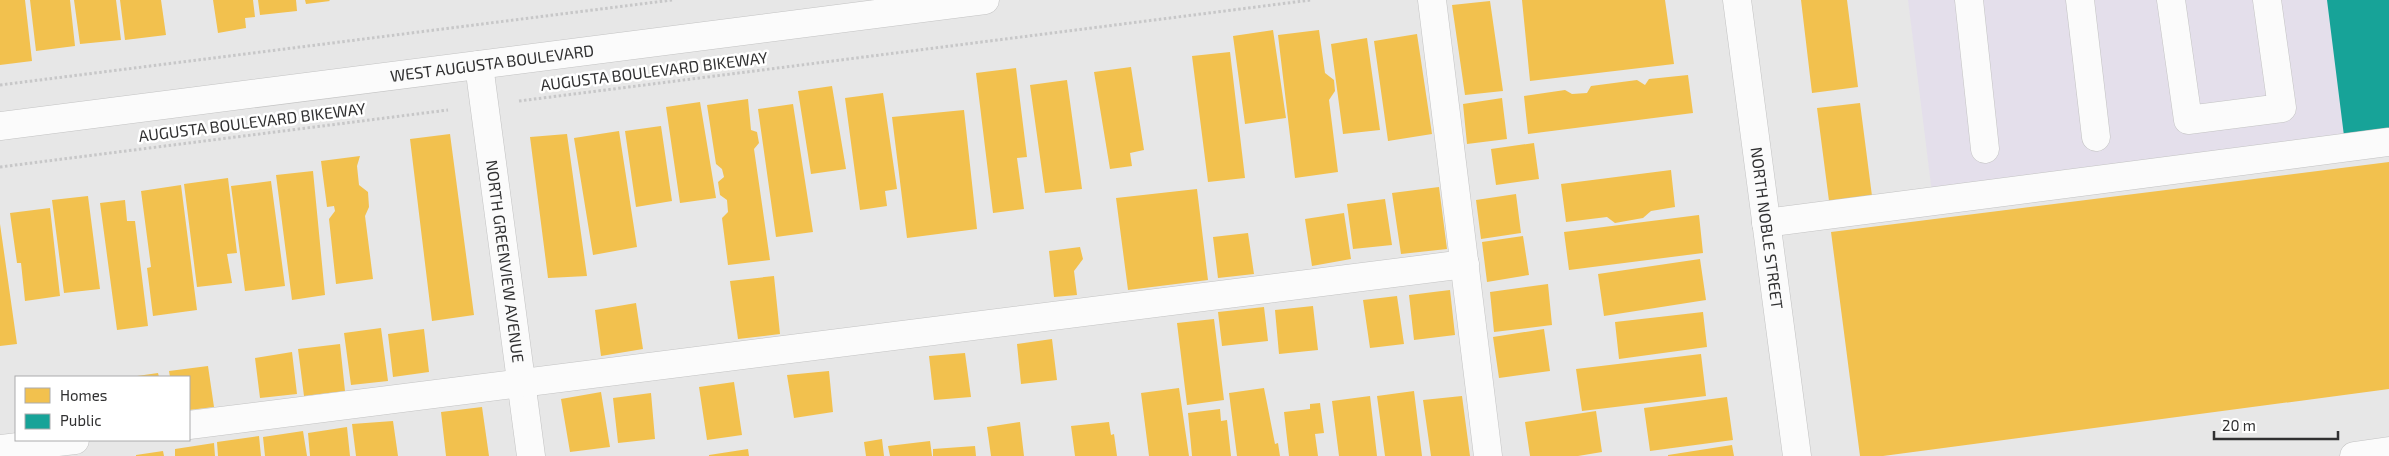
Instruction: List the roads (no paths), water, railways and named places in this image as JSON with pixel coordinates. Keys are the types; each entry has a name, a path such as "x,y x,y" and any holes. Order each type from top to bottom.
{"street":[{"name":"WEST AUGUSTA BOULEVARD","path":"0,126 986,0"},
{"path":"1432,0 1488,456"},
{"name":"NORTH NOBLE STREET","path":"1737,0 1797,456"},
{"path":"1969,0 1985,148"},
{"path":"2080,0 2096,137"},
{"path":"2171,0 2188,120 2282,108 2267,0"},
{"name":"NORTH GREENVIEW AVENUE","path":"479,65 531,456"},
{"path":"1766,223 2389,142"},
{"path":"190,425 1465,264"},
{"path":"0,449 67,441"},
{"path":"2354,456 2389,451"}]}
